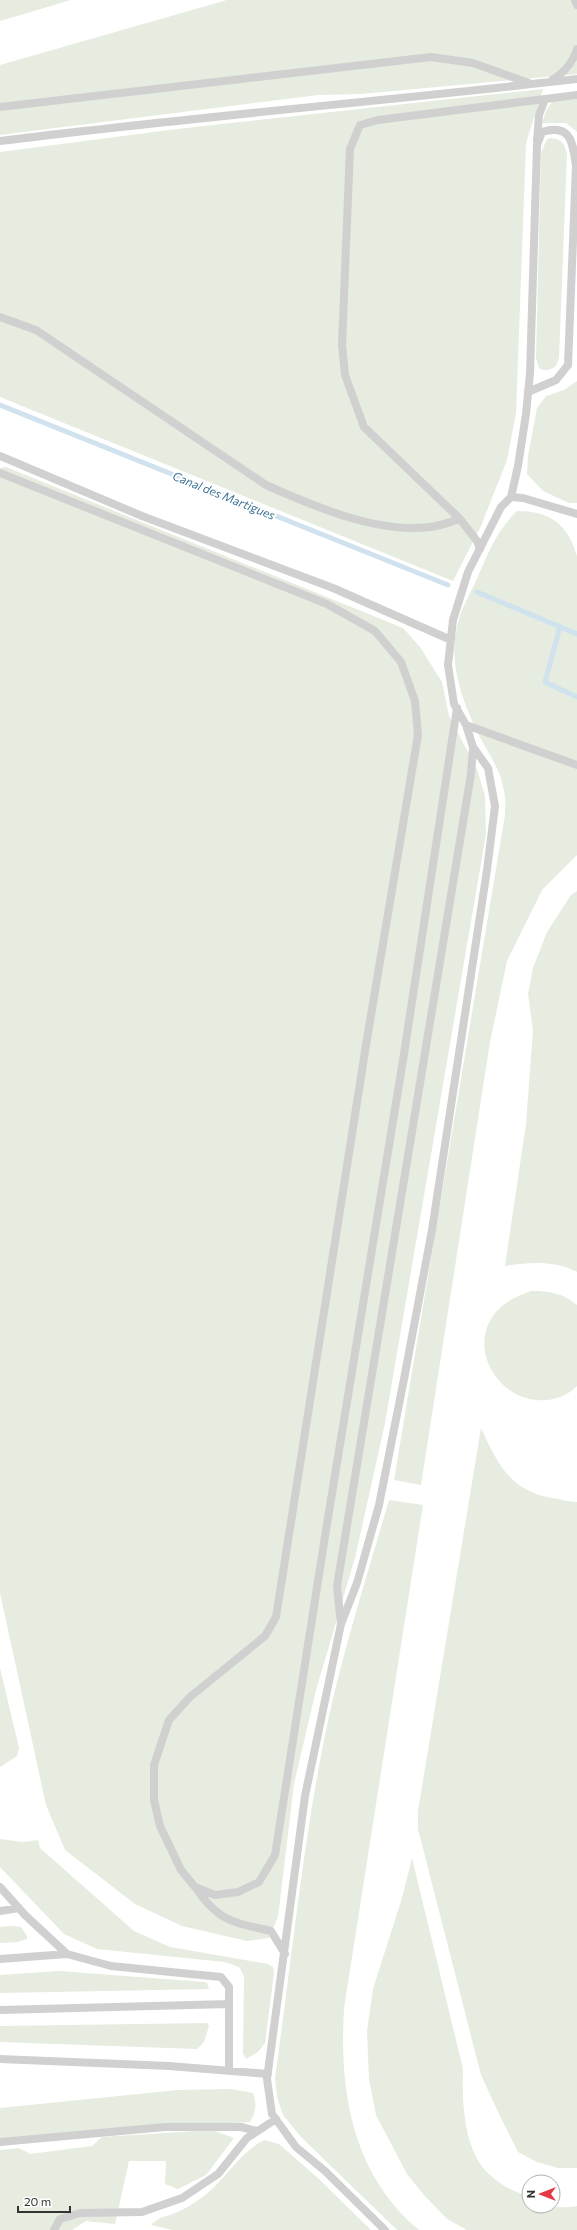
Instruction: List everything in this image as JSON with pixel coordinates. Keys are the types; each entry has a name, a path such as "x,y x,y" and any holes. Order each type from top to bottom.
{"lane":[{"path":"575,0 577,5"},
{"path":"550,82 563,74 574,58 577,49"},
{"path":"0,107 431,57 473,63 532,84"},
{"path":"0,141 135,124 577,79"},
{"path":"480,549 477,541 460,519 364,427 347,382 342,345 350,149 360,124 372,121 432,112 577,95"},
{"path":"385,2230 325,2171 296,2147 272,2114 268,2074 306,1796 341,1624 357,1583 379,1505 404,1379 432,1230 487,870 495,806 488,768 473,747 466,725 457,708 448,665 453,620 468,572 501,507 511,496 525,422 528,392 536,129 545,99"},
{"path":"528,392 556,380 568,365 575,265 576,163 574,147 569,137 563,131 553,129 542,132 536,146"},
{"path":"0,317 36,330 266,485 307,503 358,519 396,527 430,527 460,519"},
{"path":"0,456 142,516 333,588 451,640"},
{"path":"0,472 327,604 375,631 400,662 415,701 418,735 366,1045 276,1617 265,1636 190,1697 169,1720 154,1765 154,1800 160,1826 181,1870 195,1886 208,1906 220,1916 271,1931 285,1954"},
{"path":"511,496 523,498 577,514"},
{"path":"195,1886 215,1894 238,1892 259,1882 275,1855 326,1530 404,1054 457,708"},
{"path":"466,725 577,765"},
{"path":"341,1624 337,1586 473,747"},
{"path":"0,1887 19,1908 68,1954"},
{"path":"0,1910 19,1908"},
{"path":"0,1959 68,1954 111,1966 221,1977 229,1987 228,2070"},
{"path":"0,2010 229,2004"},
{"path":"0,2059 228,2070 268,2074"},
{"path":"54,2230 60,2219 80,2213 142,2212 182,2198 218,2174 247,2138 276,2119"},
{"path":"0,2142 165,2127 241,2127 257,2131"}],"shaded area":[{"path":"0,0 71,0 0,21"},
{"path":"227,0 577,0 577,74 361,94 318,95 0,135 0,65"},
{"path":"543,89 526,143 516,413 507,460 481,526 453,581 0,397 0,152 177,129"},
{"path":"577,99 577,132 566,123 542,123 547,109 552,102"},
{"path":"551,138 561,141 567,154 559,358 556,366 546,370 539,368 536,358 541,153 547,139"},
{"path":"577,381 577,503 569,503 543,491 527,474 528,456 537,408 546,396 564,390"},
{"path":"6,467 403,628 420,647 442,682 449,716 477,769 485,796 486,834 385,1423 355,1558 316,1690 294,1784 278,1917 269,1938 247,1941 182,1926 135,1904 65,1850 46,1805 0,1593 0,468"},
{"path":"517,511 539,514 556,522 568,535 577,556 577,855 542,890 507,961 490,1042 421,1485 394,1480 505,815 503,784 495,764 474,726 463,697 456,668 454,653 455,638 461,612 488,553 503,527"},
{"path":"577,891 577,1272 560,1265 541,1263 505,1266 526,1124 533,1030 528,994 533,968 547,932 571,895"},
{"path":"531,1291 561,1295 577,1305 577,1386 567,1394 547,1400 529,1399 513,1392 500,1382 491,1368 485,1353 485,1337 490,1321 504,1304"},
{"path":"481,1428 493,1453 507,1474 515,1482 525,1489 537,1494 577,1502 577,2168 558,2168 537,2162 518,2152 500,2116 481,2075 418,1829 418,1811"},
{"path":"389,1500 423,1505 344,2008 344,2070 354,2129 365,2157 378,2183 396,2208 419,2230 397,2230 301,2137 283,2115 277,2097 275,2078 309,1824 324,1740 330,1710 346,1650"},
{"path":"0,1668 19,1748 17,1756 0,1767"},
{"path":"0,1839 23,1842 38,1840 40,1848 134,1931 170,1947 268,1964 273,1967 274,1973 265,2043 258,2052 246,2059 243,2053 244,1976 239,1967 225,1962 97,1949 64,1934 0,1867"},
{"path":"412,1858 463,2069 464,2110 469,2139 480,2164 498,2182 521,2194 521,2214 561,2214 561,2207 577,2206 577,2230 467,2230 447,2219 423,2194 407,2174 376,2115 369,2079 367,2031 373,1989 402,1898"},
{"path":"0,1927 21,1927 27,1936 27,1939 17,1942 0,1943"},
{"path":"59,1971 204,1982 207,1983 209,1989 0,1993 0,1975"},
{"path":"207,2023 209,2026 204,2042 197,2049 0,2042 0,2026"},
{"path":"231,2089 253,2093 255,2108 254,2115 250,2122 0,2138 0,2108 178,2090"},
{"path":"212,2130 234,2138 206,2175 178,2189 165,2184 166,2161 129,2161 115,2224 86,2221 72,2230 0,2230 0,2150 19,2148 30,2154 92,2146 102,2137"},
{"path":"264,2140 279,2144 319,2179 371,2230 173,2230 151,2225 162,2217 176,2213 204,2196 248,2151"}],"waterway":[{"name":"Canal des Martigues","path":"0,405 448,585"},
{"name":"Canal des Martigues","path":"477,592 577,634"},
{"path":"560,627 545,682 577,697"}]}
